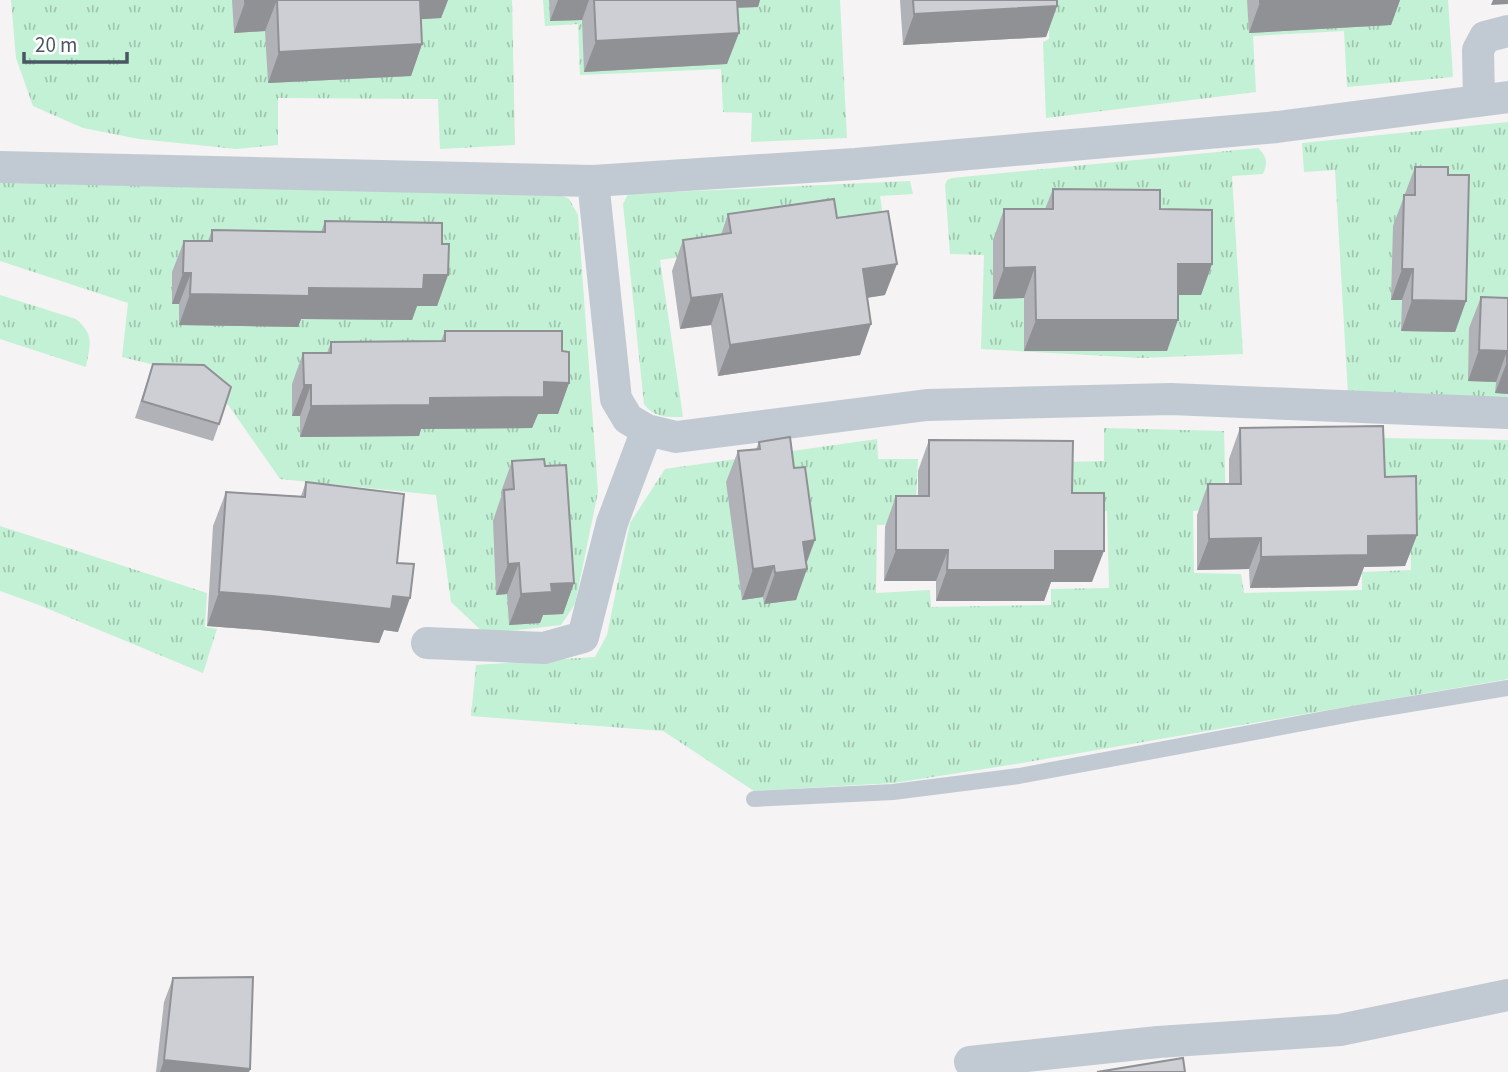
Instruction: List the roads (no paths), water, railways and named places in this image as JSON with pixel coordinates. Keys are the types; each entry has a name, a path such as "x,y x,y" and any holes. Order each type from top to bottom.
{"street":[{"path":"0,167 593,181 855,164 1264,128 1493,99 1478,50 1485,37 1508,31"},
{"path":"593,181 616,398 628,419 647,430 676,437 927,405 1171,399 1508,413"},
{"path":"426,643 544,648 583,637 612,523 647,430"},
{"path":"970,1062 1158,1042 1340,1030 1508,995"}],"lane":[{"path":"754,799 893,792 1019,776 1357,713 1508,688"}]}
